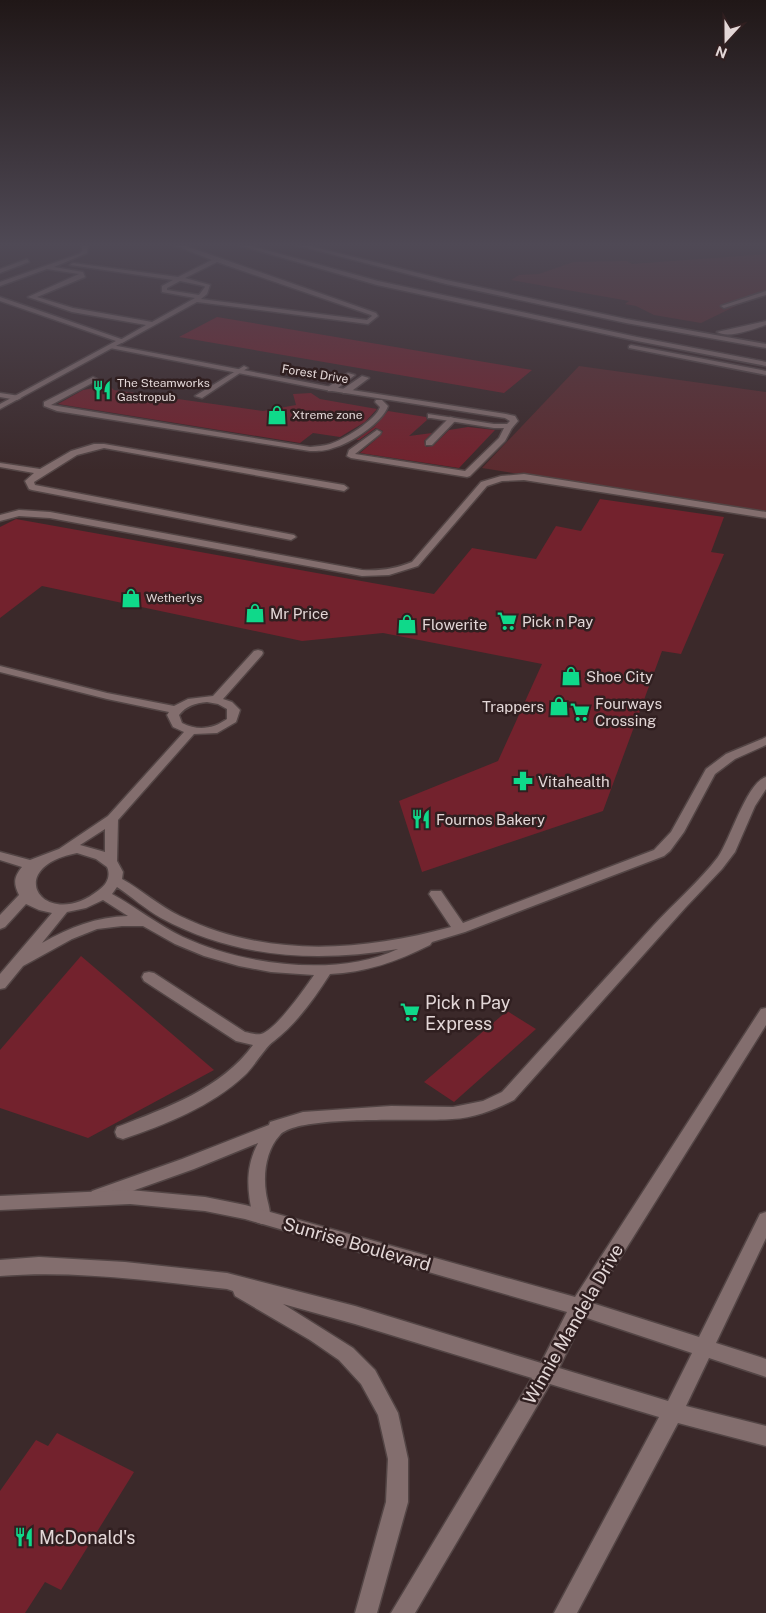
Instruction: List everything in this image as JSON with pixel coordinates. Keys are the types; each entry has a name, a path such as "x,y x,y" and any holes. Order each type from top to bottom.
{"main road":[{"path":"37,320 42,322"},
{"name":"Forest Drive","path":"56,320 117,342 240,370 506,416 514,419 513,423 508,426"},
{"path":"131,320 152,324"},
{"path":"2,397 159,320"},
{"path":"356,320 368,322"},
{"path":"359,329 371,320"},
{"path":"515,320 551,329"},
{"path":"547,320 762,363 766,352"},
{"path":"623,320 752,340 766,346"},
{"path":"626,321 700,331 725,332 766,324"},
{"path":"760,331 766,324"},
{"path":"732,357 752,340"},
{"name":"Forest Drive","path":"96,342 117,342 240,370"},
{"path":"0,407 117,342"},
{"path":"627,346 766,373"},
{"path":"199,396 240,370"},
{"path":"334,386 351,375"},
{"path":"348,389 365,378"},
{"path":"93,379 55,398 47,404 48,406 57,409 310,449 327,449 343,442 382,413 384,406 379,402"},
{"path":"2,397 17,398"},
{"path":"377,432 352,452 351,456 467,474 502,439 508,426 494,426 431,416"},
{"path":"429,443 453,419"},
{"path":"291,536 32,487 29,481 76,451 87,447 104,446 344,488"},
{"path":"0,465 41,472"},
{"path":"0,518 19,514 50,515 362,573 376,573 401,571 415,564 484,484 501,479 524,477 766,514"},
{"path":"216,700 258,653"},
{"path":"0,669 107,696 176,710"},
{"path":"198,700 224,702 234,710 232,720 227,725 210,731 191,731 177,725 173,715 176,710 181,705 198,700"},
{"path":"112,820 111,861 115,870 114,880 109,888 90,902 63,908 41,906 26,896 22,886 23,875 31,865 40,858 63,850 112,820 191,731"},
{"path":"114,880 128,887 160,910 200,931 246,945 281,950 348,951 370,950 434,937 460,929 667,849 711,770 736,753 766,742"},
{"path":"94,1198 188,1164 303,1118 391,1112 453,1113 486,1107 508,1096 681,904 709,878 728,852 753,796 766,781"},
{"path":"63,850 91,850 102,854 111,861"},
{"path":"0,856 31,865"},
{"path":"102,894 178,941 210,953 243,962 288,969 325,970 366,965 410,951 434,937"},
{"path":"436,894 460,929"},
{"path":"0,924 26,896"},
{"path":"0,984 63,908"},
{"path":"20,962 66,936 95,924 120,921 147,921"},
{"path":"123,1132 176,1111 228,1081 241,1071 256,1055 266,1039 306,999 325,970"},
{"path":"149,977 241,1037 256,1040 266,1039"},
{"name":"Winnie Mandela Drive","path":"402,1613 546,1373 579,1307 766,1013"},
{"path":"262,1216 255,1184 256,1170 261,1152 276,1128"},
{"name":"Sunrise Boulevard","path":"0,1203 130,1197 167,1199 262,1216 579,1307 766,1368"},
{"path":"565,1613 673,1412 766,1219"},
{"path":"0,1268 40,1265 125,1270 228,1281 355,1315 673,1412 766,1436"},
{"path":"228,1281 317,1334 346,1354 368,1377 388,1413 398,1459 397,1502 366,1613"}],"shaded area":[{"path":"685,320 707,320 701,323"},
{"path":"579,366 766,392 766,514 482,468"}],"building":[{"path":"211,320 236,320 532,370 504,393 179,337"},
{"path":"111,387 114,390 263,411 296,405 293,394 311,393 320,399 377,409 365,422 340,437 313,433 300,443 58,404 83,390"},
{"path":"388,411 426,417 427,420 409,436 432,433 424,441 426,447 433,446 449,430 468,427 495,430 459,468 360,453 381,435 383,431 376,428 359,440 356,440 374,427"},
{"name":"Fourways Crossing","path":"600,499 724,517 711,552 724,554 681,654 662,651 603,811 422,872 399,801 498,761 542,664 383,633 302,641 42,586 0,618 0,527 16,519 434,594 472,548 536,559 556,526 581,531"},
{"path":"81,956 214,1070 88,1138 0,1108 0,1050"},
{"path":"507,1011 536,1029 454,1102 424,1082"},
{"path":"57,1433 134,1472 61,1590 45,1582 25,1613 0,1613 0,1491 36,1440 48,1446"}],"place":[{"name":"The Steamworks Gastropub","path":"102,390"},
{"name":"Xtreme zone","path":"277,415"},
{"name":"Wetherlys","path":"131,598"},
{"name":"Mr Price","path":"255,613"},
{"name":"Pick n Pay","path":"507,621"},
{"name":"Flowerite","path":"407,624"},
{"name":"Shoe City","path":"571,676"},
{"name":"Trappers","path":"559,706"},
{"name":"Fourways Crossing","path":"580,712"},
{"name":"Vitahealth","path":"523,781"},
{"name":"Fournos Bakery","path":"421,819"},
{"name":"Pick n Pay Express","path":"410,1012"},
{"name":"McDonald's","path":"24,1537"}]}
